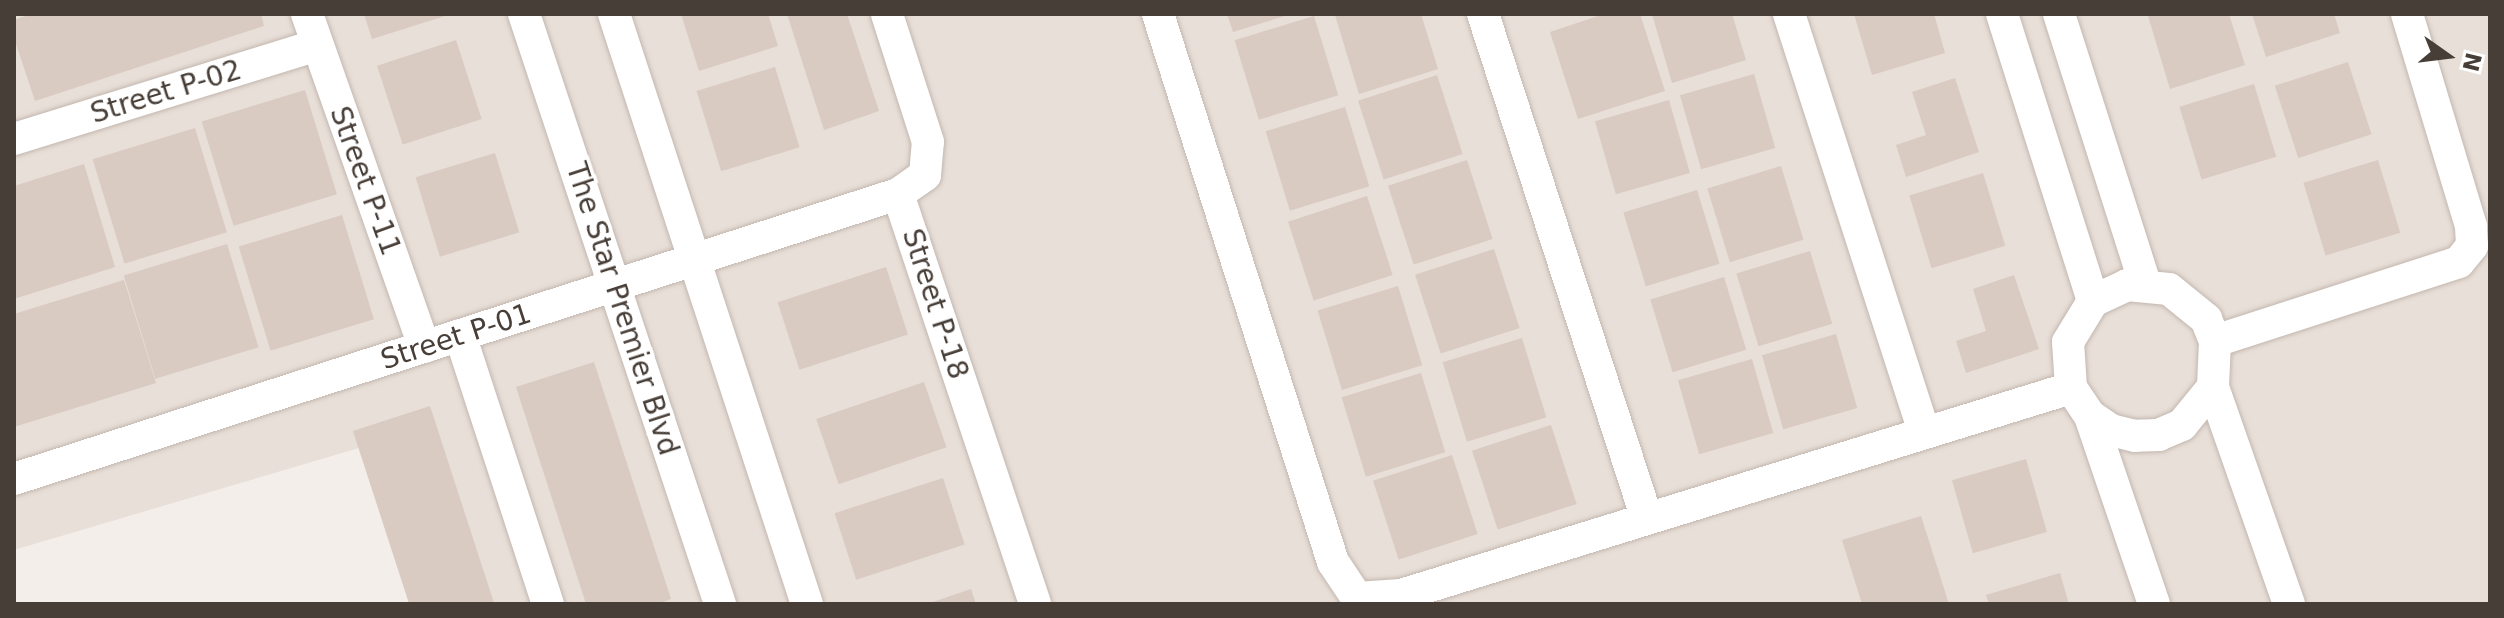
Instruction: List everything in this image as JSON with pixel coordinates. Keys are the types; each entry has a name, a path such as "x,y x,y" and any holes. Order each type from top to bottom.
{"street":[{"name":"Street P-11","path":"307,14 424,347"},
{"name":"The Star Premier Blvd","path":"524,14 720,604"},
{"path":"614,14 807,604"},
{"name":"Street P-18","path":"887,14 928,142 925,175 898,194 1035,604"},
{"path":"1158,14 1333,562 1357,598 1401,595 2071,388"},
{"path":"1483,14 1647,519"},
{"path":"1789,14 1924,433"},
{"path":"2002,14 2093,301"},
{"path":"2059,14 2145,284"},
{"path":"2215,341 2459,262 2472,246 2471,226 2407,14"},
{"name":"Street P-02","path":"14,139 317,45"},
{"name":"Street P-01","path":"14,479 898,194"},
{"path":"2154,604 2090,416 2071,388 2068,342 2093,301 2127,285 2145,284 2169,289 2189,301 2206,319 2215,341 2213,387 2289,604"},
{"path":"460,335 548,604"},
{"path":"2090,416 2135,436 2159,435 2182,425 2213,387"}],"shaded area":[{"path":"14,14 2490,14 2490,604 414,604 359,448 14,550"}],"building":[{"path":"32,14 261,14 264,26 35,101 14,38 14,20"},
{"path":"364,14 448,14 448,15 372,39"},
{"path":"681,14 768,14 778,46 699,71"},
{"path":"787,14 847,14 879,111 824,130"},
{"path":"1227,14 1288,14 1288,15 1233,32"},
{"path":"1421,14 1438,69 1359,94 1335,15"},
{"path":"1604,14 1640,14 1665,91 1578,119 1550,32"},
{"path":"1652,14 1732,14 1746,60 1672,83"},
{"path":"1854,14 1934,14 1945,53 1872,75"},
{"path":"2229,14 2245,65 2170,89 2148,16"},
{"path":"2252,14 2334,14 2340,33 2266,57"},
{"path":"1314,16 1338,95 1259,120 1235,40"},
{"path":"456,40 482,119 403,145 377,66"},
{"path":"2348,62 2371,134 2298,158 2275,86"},
{"path":"775,67 800,147 721,171 697,91"},
{"path":"1754,74 1775,148 1701,169 1680,95"},
{"path":"1437,75 1463,154 1384,180 1358,101"},
{"path":"1955,78 1979,152 1906,177 1896,145 1926,135 1912,92"},
{"path":"2254,84 2276,157 2202,179 2179,107"},
{"path":"305,90 337,194 234,226 202,122"},
{"path":"1669,100 1690,173 1616,194 1595,121"},
{"path":"1345,107 1369,186 1290,211 1266,131"},
{"path":"195,128 227,232 125,264 93,159"},
{"path":"495,153 519,232 440,257 416,177"},
{"path":"1467,160 1493,239 1414,265 1388,186"},
{"path":"2378,160 2400,233 2326,255 2303,183"},
{"path":"84,164 115,267 14,299 14,186"},
{"path":"1781,166 1804,240 1730,262 1707,189"},
{"path":"1983,173 2005,246 1932,268 1909,196"},
{"path":"1697,190 1720,264 1646,286 1623,213"},
{"path":"1367,196 1393,275 1314,301 1288,222"},
{"path":"342,215 374,319 271,351 239,247"},
{"path":"227,244 259,347 155,379 124,276"},
{"path":"1494,249 1520,328 1441,354 1415,275"},
{"path":"1810,251 1832,324 1759,346 1736,274"},
{"path":"886,267 908,335 800,370 778,302"},
{"path":"2014,275 2039,349 1966,373 1956,341 1986,331 1973,289"},
{"path":"1724,277 1746,350 1673,372 1650,300"},
{"path":"124,280 156,383 14,427 14,314"},
{"path":"1398,286 1422,365 1342,390 1318,311"},
{"path":"1836,334 1857,408 1783,429 1762,355"},
{"path":"1522,338 1546,417 1467,442 1443,362"},
{"path":"1752,359 1773,433 1699,454 1678,380"},
{"path":"594,362 671,599 657,604 586,604 516,387"},
{"path":"1421,373 1445,452 1366,477 1342,397"},
{"path":"924,382 946,447 839,484 816,419"},
{"path":"430,406 494,604 409,604 353,431"},
{"path":"1551,425 1577,504 1498,530 1472,451"},
{"path":"1452,455 1478,534 1399,560 1373,481"},
{"path":"2026,459 2047,532 1973,553 1952,480"},
{"path":"943,478 965,545 856,580 835,513"},
{"path":"1921,516 1949,604 1862,604 1842,540"},
{"path":"2060,573 2069,604 1989,604 1986,595"},
{"path":"971,589 976,604 930,604 930,603"}]}
